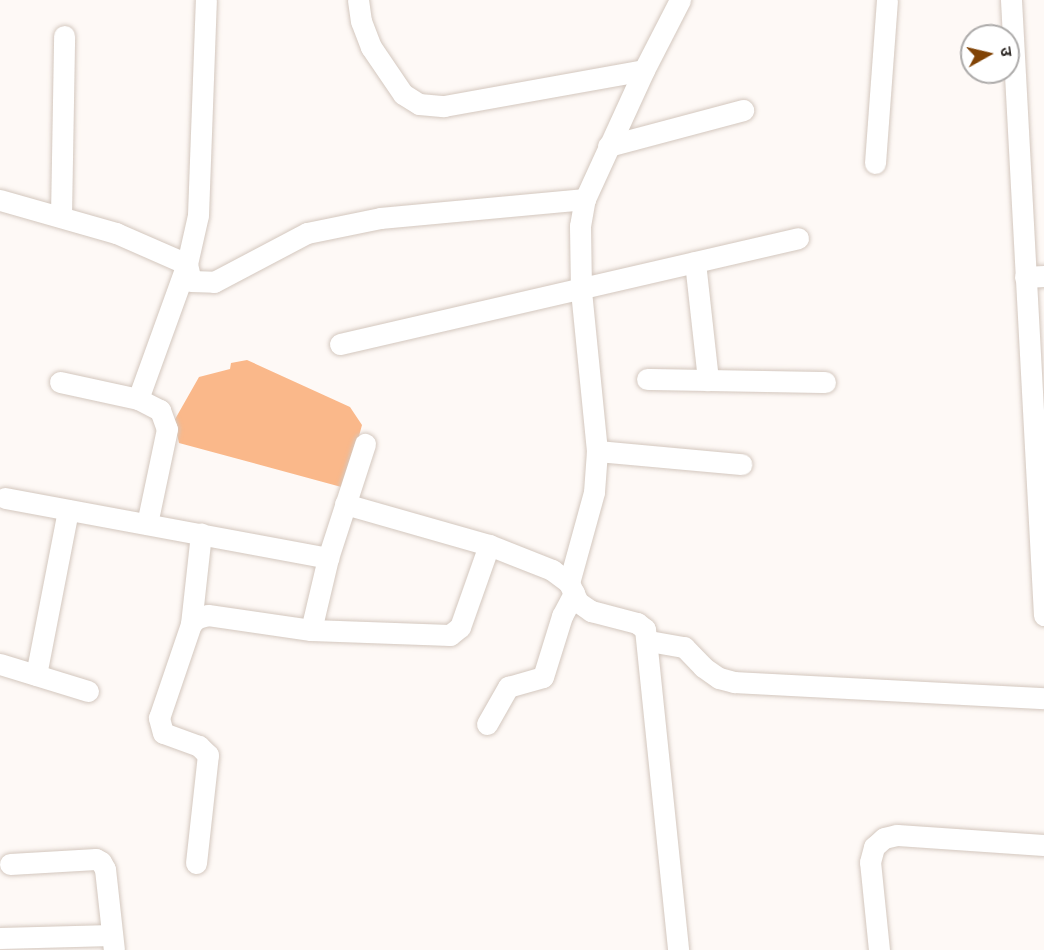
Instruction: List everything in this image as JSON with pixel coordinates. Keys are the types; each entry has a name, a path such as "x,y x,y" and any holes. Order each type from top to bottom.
{"street":[{"path":"138,399 187,264 198,215 206,0"},
{"path":"358,0 361,21 371,47 404,94 419,104 444,106 644,70"},
{"path":"487,724 508,687 536,681 547,673 556,634 572,588 594,492 597,451 580,290 580,226 585,199 608,146 680,0"},
{"path":"875,163 887,0"},
{"path":"1011,0 1035,276 1044,615"},
{"path":"61,216 64,36"},
{"path":"608,146 743,110"},
{"path":"187,264 191,281 214,282 307,233 380,218 585,199"},
{"path":"0,200 116,233 187,264"},
{"path":"340,344 798,238"},
{"path":"695,262 708,380"},
{"path":"647,379 825,382"},
{"path":"60,382 138,399 160,410 167,429 147,525"},
{"path":"310,630 328,558 365,444"},
{"path":"597,451 741,464"},
{"path":"5,498 328,558"},
{"path":"345,504 489,545 552,570 572,588 578,602 591,611 643,626 649,641 678,950"},
{"path":"36,675 68,510"},
{"path":"196,863 208,755 199,746 163,734 159,718 190,624 201,534"},
{"path":"190,624 197,618 208,615 310,630 450,635 460,627 489,545"},
{"path":"649,641 684,647 703,667 719,678 734,682 1044,698"},
{"path":"0,664 88,691"},
{"path":"879,950 870,862 874,847 884,838 897,835 1044,845"},
{"path":"0,938 113,943 105,869 101,862 96,859 10,864"}],"shaded area":[{"path":"247,360 350,407 362,425 345,488 179,443 174,421 199,377 230,369 231,363"}]}
